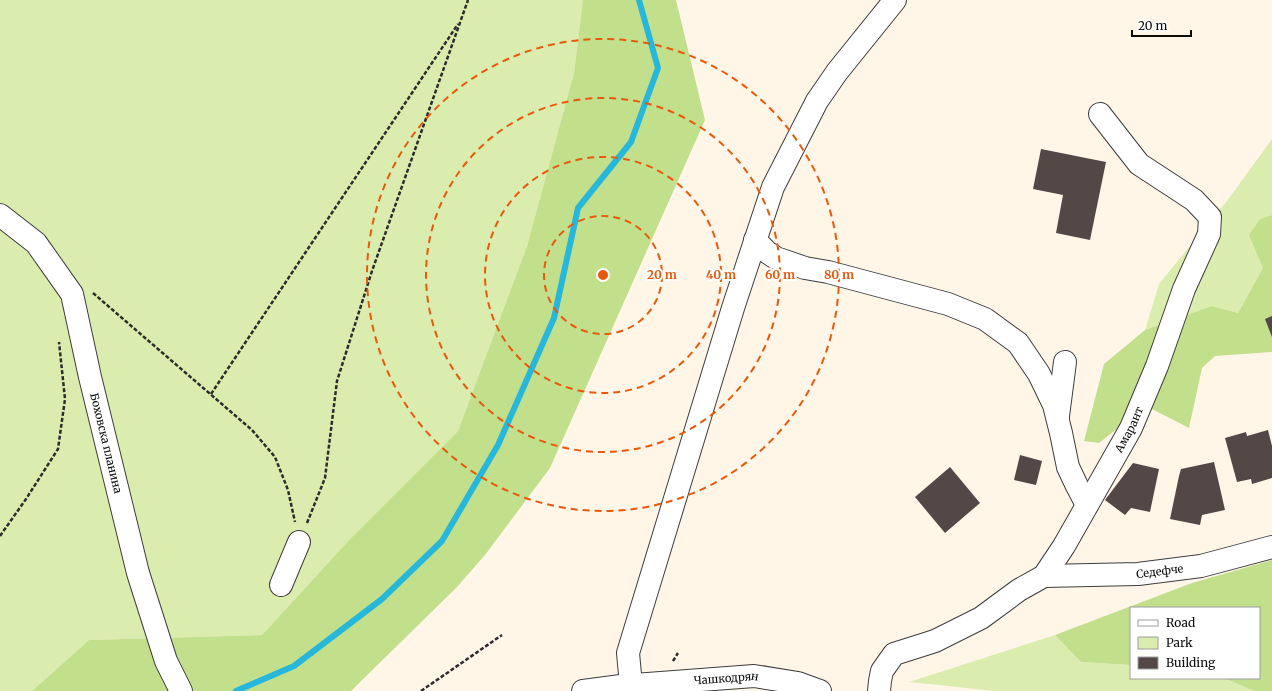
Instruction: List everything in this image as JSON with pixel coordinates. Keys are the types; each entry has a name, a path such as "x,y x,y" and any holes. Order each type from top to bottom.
{"street":[{"path":"631,685 628,653 733,308 773,187 817,101 837,72 895,0"},
{"name":"Амарант","path":"879,691 882,670 894,654 935,641 981,618 1019,590 1044,576 1064,546 1131,428 1157,366 1184,289 1209,234 1210,217 1194,200 1139,164 1100,114"},
{"name":"Боховска планина","path":"0,215 36,243 72,294 90,377 138,573 166,661 181,691"},
{"path":"756,240 767,252 776,258 805,268 828,272 948,304 985,319 1018,343 1039,374 1054,405 1068,467 1087,505"},
{"path":"1057,419 1064,362"},
{"path":"281,585 299,542"},
{"name":"Седефче","path":"1044,576 1138,574 1201,566 1272,547"},
{"name":"Чашкодрян","path":"583,691 631,685 754,676 798,683 820,691"}],"path":[{"path":"299,542 325,478 337,381 372,271 468,0"},
{"path":"211,394 460,19"},
{"path":"90,290 252,430 275,457 288,490 299,542"},
{"path":"0,536 58,449 65,399 59,339"},
{"path":"421,691 502,635"}],"green space":[{"path":"0,0 583,0 574,73 527,246 458,431 351,538 262,635 89,640 32,691 0,691"},
{"path":"583,0 676,0 705,120 550,468 485,555 457,587 351,691 32,691 89,640 262,635 351,538 458,431 527,246 574,73"},
{"path":"1272,139 1272,215 1260,219 1250,235 1263,268 1238,313 1212,306 1145,330 1159,284 1230,197"},
{"path":"1272,215 1272,352 1215,356 1202,368 1189,428 1146,406 1099,443 1084,441 1104,364 1145,330 1212,306 1238,313 1263,268 1249,235 1260,219"},
{"path":"1272,560 1272,691 1254,691 1226,679 1260,679 1260,607 1130,607 1130,665 1081,662 1055,635 1192,583"},
{"path":"1055,635 1081,662 1130,665 1130,679 1226,679 1254,691 995,691 909,682"}],"building":[{"path":"1041,149 1106,162 1090,240 1056,233 1063,195 1033,189"},
{"path":"1272,316 1272,337 1265,319"},
{"path":"1268,430 1272,446 1272,478 1252,484 1251,479 1237,482 1225,438 1246,432 1247,436"},
{"path":"1020,455 1042,461 1036,485 1014,480"},
{"path":"1214,462 1225,510 1202,515 1200,525 1170,519 1181,469"},
{"path":"1133,463 1159,469 1150,512 1131,508 1125,515 1105,500"},
{"path":"950,467 980,503 945,533 915,497"}],"waterway":[{"path":"236,691 294,666 382,599 442,541 498,445 554,318 578,208 631,142 658,68 639,0"}]}
